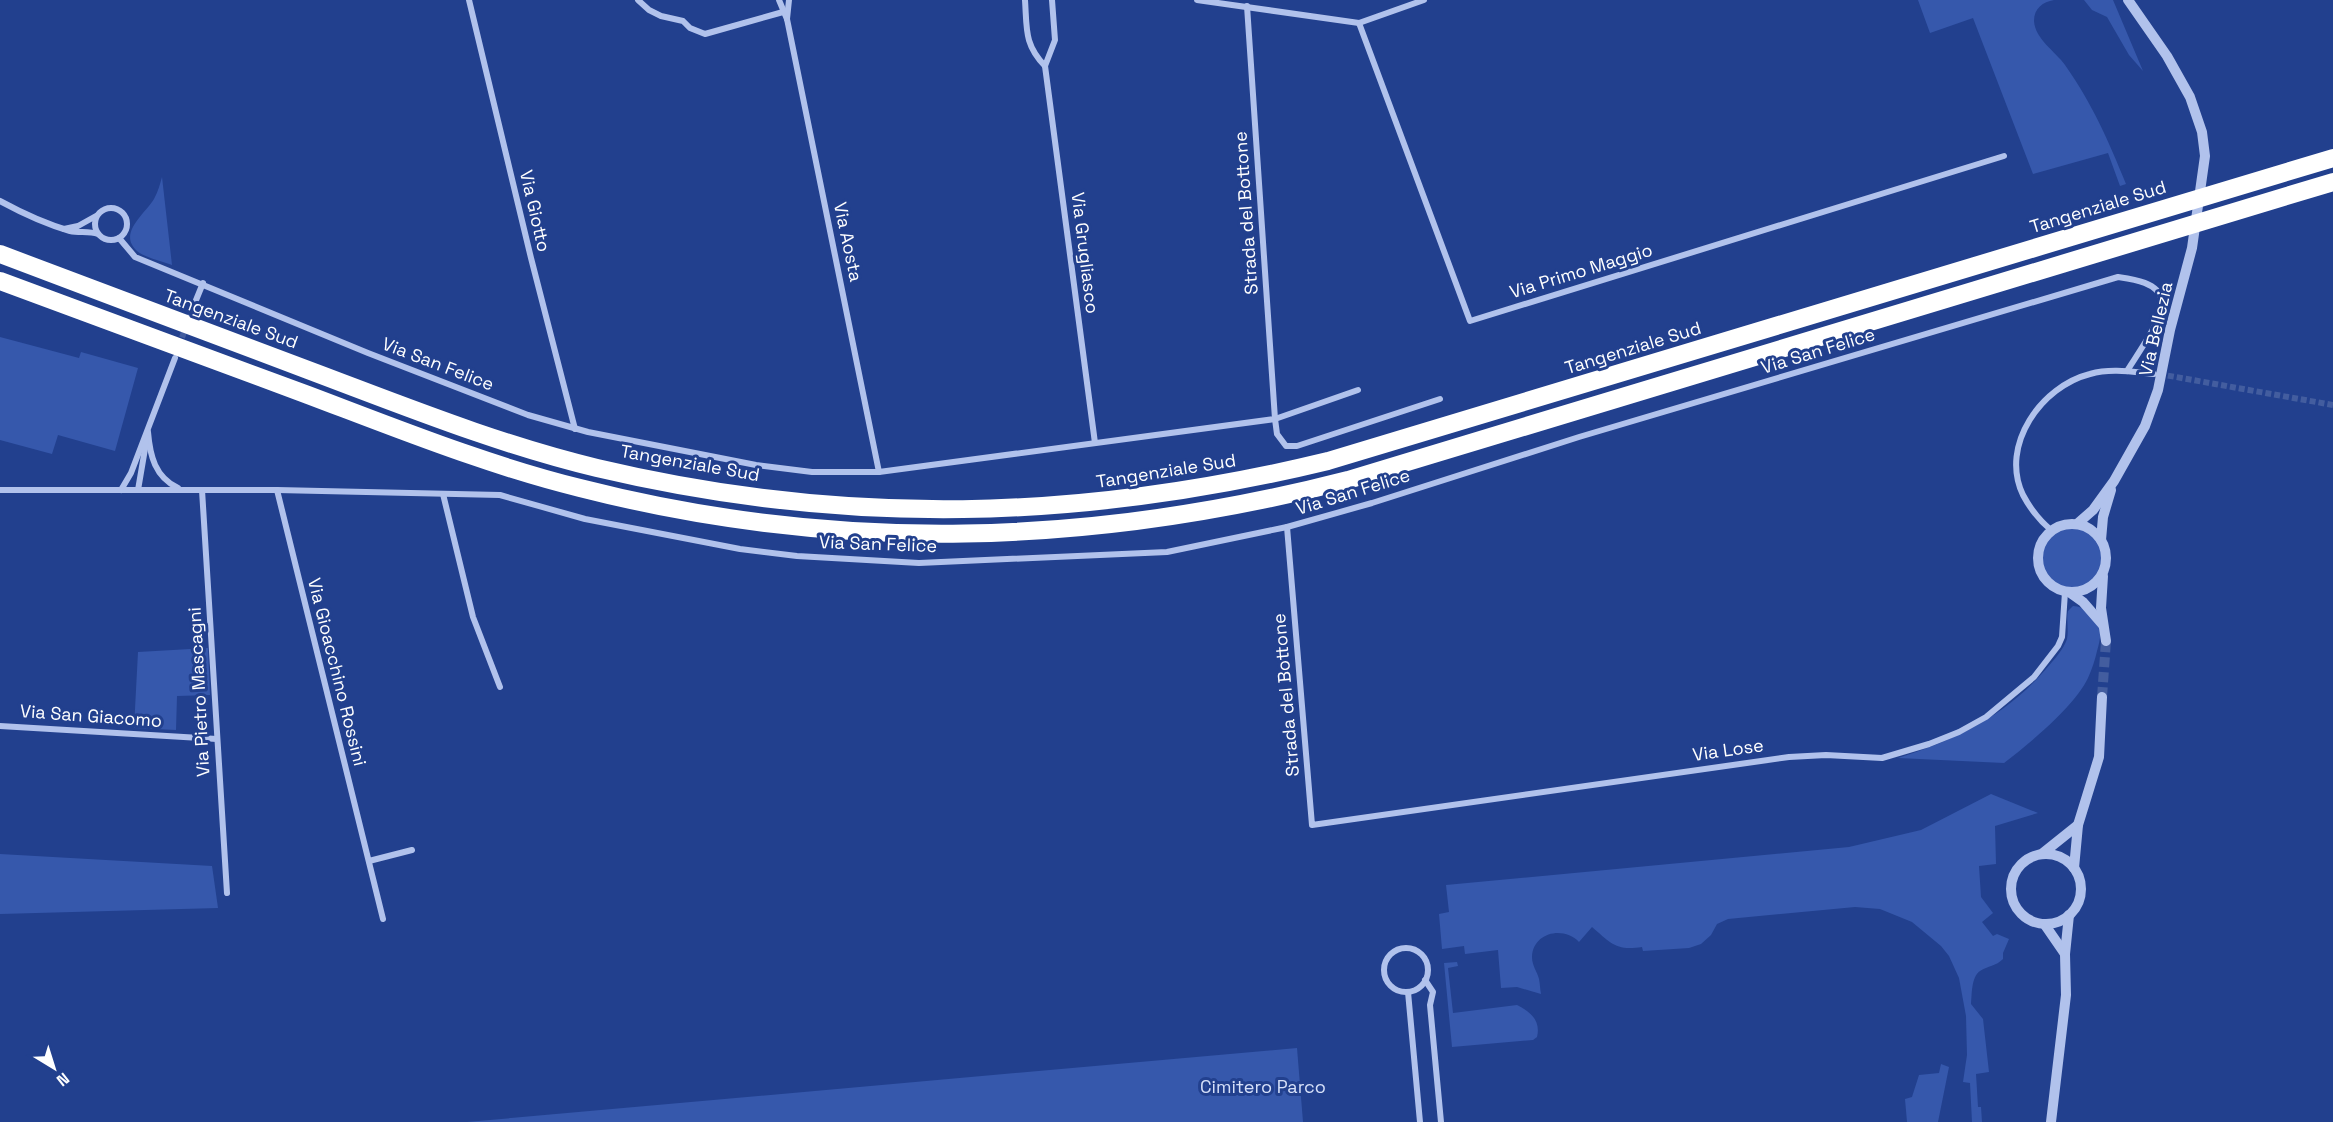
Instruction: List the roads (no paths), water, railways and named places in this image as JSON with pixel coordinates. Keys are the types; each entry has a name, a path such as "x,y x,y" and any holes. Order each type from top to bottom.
{"highway":[{"name":"Tangenziale Sud","path":"0,254 457,427 595,467 686,486 780,500 896,509 1007,509 1146,497 1249,480 1328,461 2333,158"},
{"path":"0,281 451,449 580,488 682,510 767,523 886,533 998,533 1095,527 1165,518 1236,506 1348,480 2333,182"}],"street":[{"name":"Via Giotto","path":"469,0 575,429"},
{"path":"638,0 649,10 661,16 683,21 690,28 705,34 783,12"},
{"name":"Via Aosta","path":"779,0 787,19"},
{"name":"Via Aosta","path":"789,0 787,19 879,472"},
{"name":"Via Grugliasco","path":"1025,0 1028,42 1035,55 1045,66"},
{"name":"Via Grugliasco","path":"1052,0 1055,40 1045,66 1095,443"},
{"path":"1197,0 1359,23 1424,0"},
{"name":"Via Bellezia","path":"2077,524 2094,510 2114,481 2145,426 2158,390 2170,330 2192,248 2205,156 2202,132 2190,97 2166,56 2128,0"},
{"name":"Strada del Bottone","path":"1247,6 1275,419 1279,438 1282,443 1290,447 1440,399"},
{"name":"Via Primo Maggio","path":"1359,23 1470,321 2004,156"},
{"path":"0,201 64,229 73,232 91,231 108,240 119,238 127,228 125,216 117,209 111,208 90,221 64,229"},
{"path":"98,234 95,224 99,214"},
{"name":"Via San Felice","path":"119,238 135,257 528,415 575,429 756,465 812,472 879,472 1275,419"},
{"name":"Via San Felice","path":"0,490 277,490 500,495 585,519 740,549 797,556 919,563 1167,552 1287,527 1381,500 1579,437 2118,277 2140,281 2158,293 2162,300 2153,328 2127,371"},
{"path":"192,310 204,283"},
{"path":"121,490 131,473 175,358"},
{"path":"2051,530 2035,513 2022,493 2017,460 2022,433 2036,409 2054,391 2066,383 2089,374 2127,371 2154,374"},
{"path":"1275,419 1358,390"},
{"path":"138,490 147,430"},
{"path":"147,430 149,448 155,466 168,481 182,490"},
{"name":"Via Bellezia","path":"2106,641 2100,592 2107,562 2106,548 2101,540 2103,517 2114,481"},
{"name":"Via Pietro Mascagni","path":"202,490 226,893"},
{"name":"Via Gioacchino Rossini","path":"277,490 383,919"},
{"path":"443,494 473,617 500,687"},
{"path":"2101,540 2093,530 2077,524 2064,524 2051,530 2042,541 2037,560 2044,578 2055,588 2083,602 2103,625"},
{"name":"Strada del Bottone","path":"1287,527 1312,825"},
{"path":"2067,592 2086,590 2093,586 2103,573"},
{"name":"Via Lose","path":"1312,825 1789,757 1826,755 1882,758 1929,744 1959,732 1986,717 2034,677 2048,661 2062,637 2067,592"},
{"path":"2074,868 2078,825 2099,757 2103,697"},
{"name":"Via San Giacomo","path":"0,726 217,739"},
{"path":"2043,853 2062,857 2074,868 2081,883 2081,895 2077,906 2059,922 2045,925 2028,920 2020,914 2013,904 2010,893 2011,882 2022,862 2043,853 2078,825"},
{"path":"369,861 412,850"},
{"path":"2051,1122 2066,995 2065,954 2069,915"},
{"path":"2045,925 2065,954"},
{"path":"1408,948 1421,954 1427,967 1425,980 1421,986 1408,992 1396,990 1384,977 1387,959 1395,951 1408,948"},
{"path":"1425,980 1433,992 1430,1005 1441,1122"},
{"path":"1408,992 1420,1122"}],"tunnel":[{"path":"179,346 192,310"},
{"path":"2159,374 2333,405"},
{"path":"2102,697 2106,641"}],"park label":[{"name":"Cimitero Parco","path":"1263,1087"}]}
